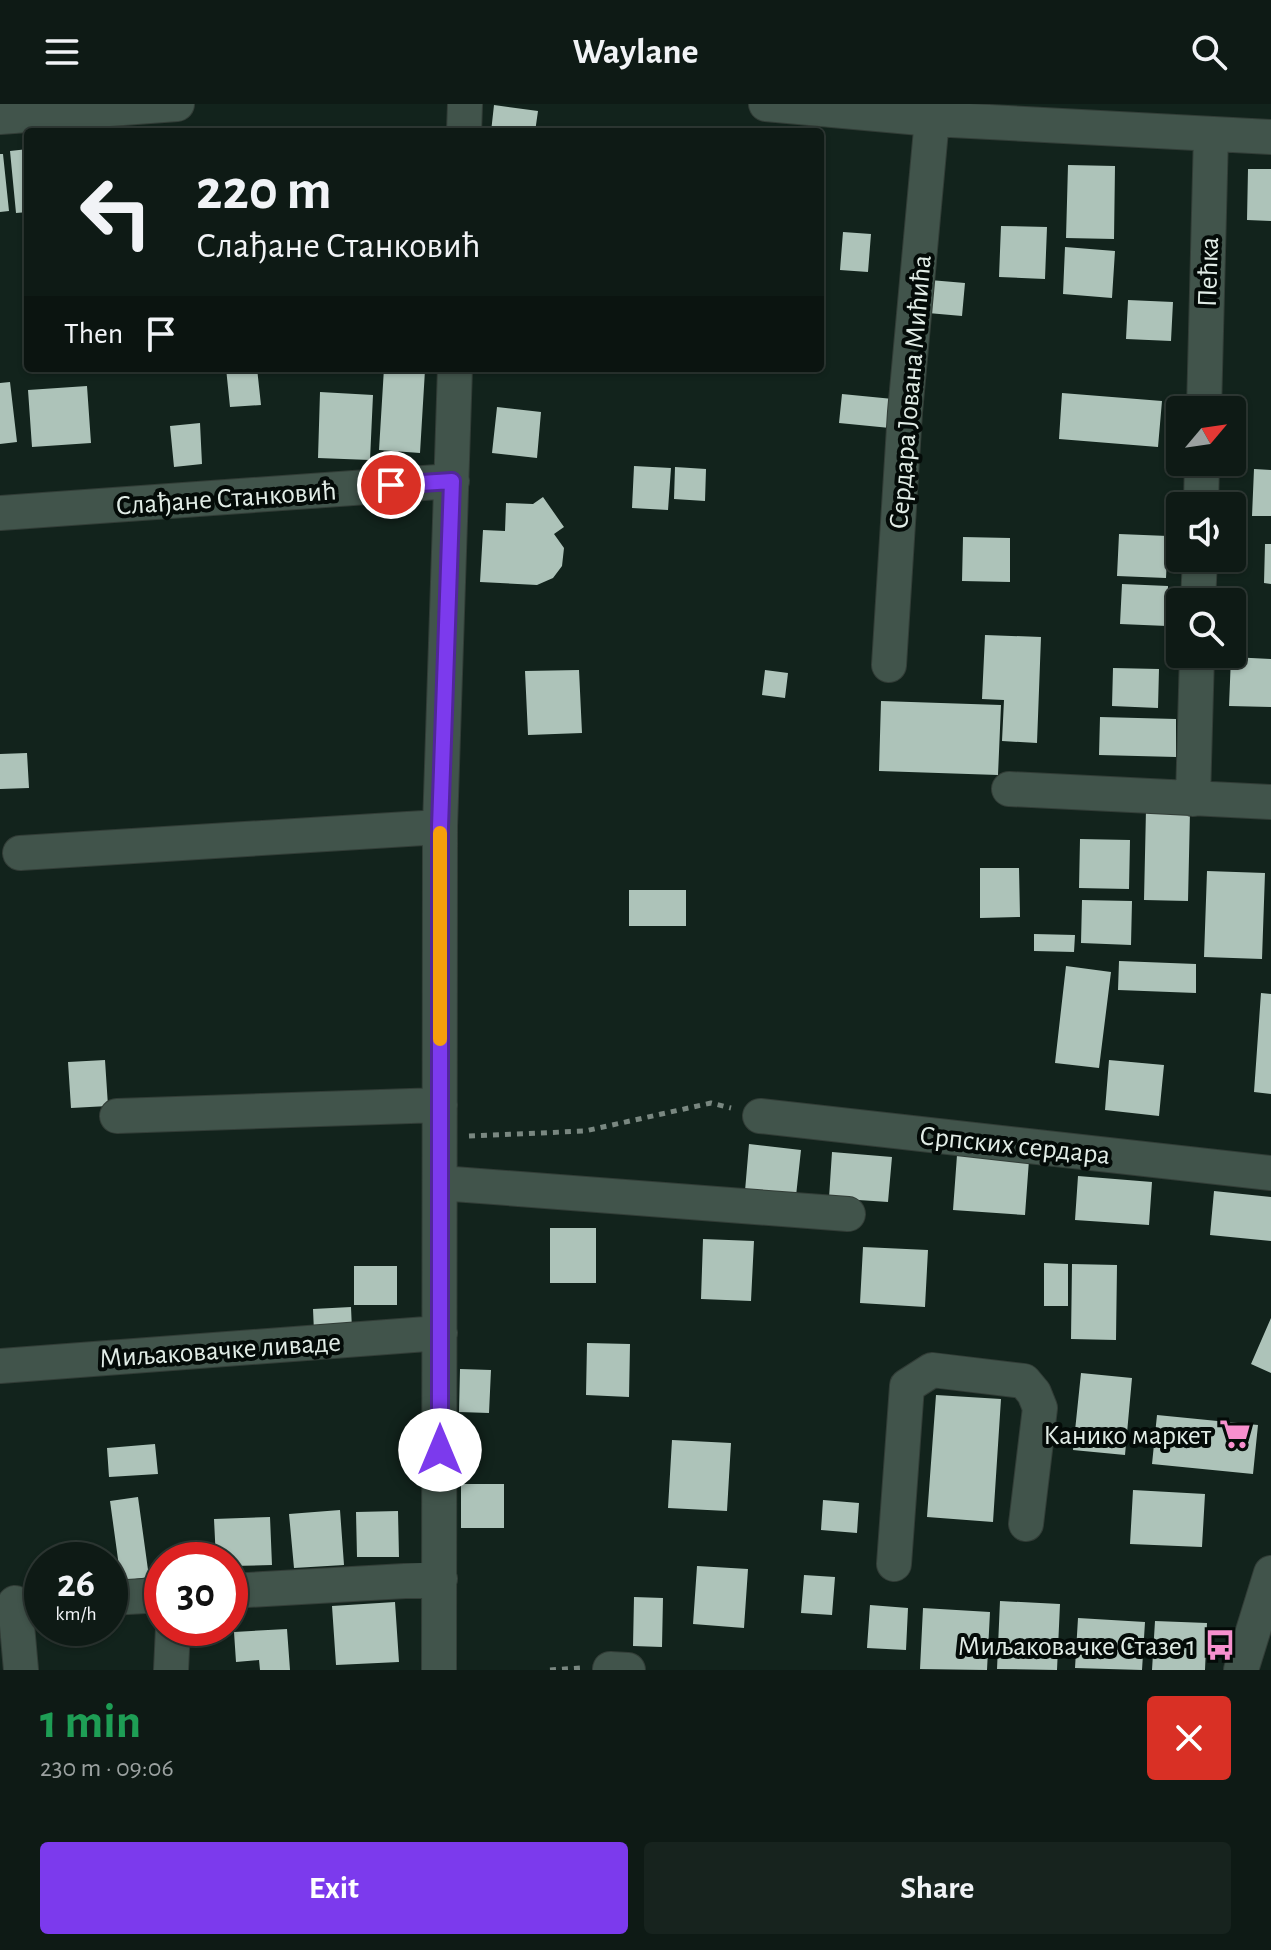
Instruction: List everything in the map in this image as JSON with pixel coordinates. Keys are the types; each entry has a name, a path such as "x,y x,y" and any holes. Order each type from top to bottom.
{"street":[{"path":"0,117 177,104"},
{"path":"464,128 465,104"},
{"path":"772,114 1271,137"},
{"name":"Сердара Јована Мићића","path":"889,665 905,412 932,119"},
{"name":"Пећка","path":"1204,396 1211,134"},
{"path":"439,1670 440,827 455,372"},
{"name":"Слађане Станковић","path":"0,513 452,481"},
{"path":"1193,799 1197,668"},
{"path":"1009,789 1271,802"},
{"path":"20,853 440,827"},
{"path":"117,1116 440,1121"},
{"name":"Српских сердара","path":"760,1116 1271,1173"},
{"path":"440,1183 848,1214"},
{"name":"Миљаковачке ливаде","path":"0,1366 440,1333"},
{"path":"894,1564 907,1386 932,1370 1024,1381 1034,1393 1040,1408 1026,1524"},
{"path":"1241,1670 1271,1573"},
{"path":"248,1590 440,1579"},
{"path":"19,1603 21,1670"},
{"path":"171,1670 172,1646"}],"path":[{"path":"440,1121 585,1131 711,1103 760,1116"}],"building":[{"path":"494,105 538,111 536,128 491,128"},
{"path":"24,149 24,212 16,213 10,151"},
{"path":"0,154 3,154 9,211 0,212"},
{"path":"1068,165 1115,166 1114,239 1066,238"},
{"path":"1248,169 1271,169 1271,221 1247,220"},
{"path":"1001,226 1047,227 1045,279 999,277"},
{"path":"843,232 871,234 868,272 840,270"},
{"path":"1065,247 1115,251 1112,298 1063,294"},
{"path":"930,280 965,283 962,316 928,313"},
{"path":"1128,300 1173,302 1171,341 1126,339"},
{"path":"226,372 257,372 261,405 230,407"},
{"path":"384,372 425,372 420,453 379,450"},
{"path":"10,382 17,442 0,444 0,383"},
{"path":"87,386 91,443 32,447 28,390"},
{"path":"320,392 373,395 370,460 318,458"},
{"path":"1062,393 1162,401 1158,447 1059,439"},
{"path":"842,394 893,399 890,428 839,423"},
{"path":"497,407 541,412 537,458 492,453"},
{"path":"200,423 202,464 174,467 170,426"},
{"path":"634,466 671,468 668,510 632,508"},
{"path":"675,467 706,469 705,501 674,499"},
{"path":"1254,469 1271,470 1271,516 1252,516"},
{"path":"543,497 564,527 554,534 564,548 562,566 553,578 537,585 480,582 483,530 505,531 506,503 533,504"},
{"path":"1119,534 1166,536 1166,578 1117,576"},
{"path":"963,537 1010,538 1010,582 962,581"},
{"path":"1265,544 1271,544 1271,584 1264,583"},
{"path":"1122,584 1168,586 1166,626 1120,624"},
{"path":"985,635 1041,637 1037,743 1002,741 1004,700 982,699"},
{"path":"1246,658 1271,659 1271,707 1229,706 1231,668 1246,668"},
{"path":"1113,668 1159,669 1158,708 1112,706"},
{"path":"579,670 582,733 528,735 525,671"},
{"path":"765,670 788,673 785,698 762,695"},
{"path":"881,701 1001,705 998,775 879,771"},
{"path":"1100,717 1176,719 1176,757 1099,755"},
{"path":"27,753 29,788 0,789 0,754"},
{"path":"1146,809 1190,811 1188,901 1144,900"},
{"path":"1080,839 1130,840 1129,889 1079,888"},
{"path":"980,868 1019,868 1020,917 980,918"},
{"path":"1207,871 1265,873 1262,959 1204,957"},
{"path":"629,890 686,890 686,926 629,926"},
{"path":"1082,900 1132,901 1131,945 1081,943"},
{"path":"1034,934 1075,935 1074,952 1034,951"},
{"path":"1119,961 1196,964 1196,993 1118,990"},
{"path":"1066,966 1111,972 1099,1068 1055,1063"},
{"path":"1261,993 1271,994 1271,1094 1254,1092"},
{"path":"105,1060 108,1106 71,1108 68,1062"},
{"path":"1109,1060 1164,1065 1159,1116 1105,1110"},
{"path":"749,1144 801,1150 796,1196 745,1191"},
{"path":"832,1152 892,1157 888,1202 829,1198"},
{"path":"957,1155 1029,1160 1025,1215 953,1210"},
{"path":"1078,1176 1152,1182 1149,1225 1075,1220"},
{"path":"1214,1191 1271,1197 1271,1241 1210,1235"},
{"path":"550,1228 596,1228 596,1283 550,1283"},
{"path":"703,1239 754,1241 751,1301 701,1299"},
{"path":"863,1247 928,1250 925,1307 860,1303"},
{"path":"1044,1263 1068,1264 1068,1306 1044,1306"},
{"path":"1072,1264 1117,1265 1116,1340 1071,1339"},
{"path":"354,1266 397,1266 397,1305 354,1305"},
{"path":"351,1307 352,1330 314,1332 313,1309"},
{"path":"1271,1318 1271,1373 1251,1364"},
{"path":"587,1343 630,1344 629,1397 586,1395"},
{"path":"460,1369 491,1370 489,1413 459,1412"},
{"path":"1081,1373 1132,1378 1125,1455 1073,1450"},
{"path":"936,1395 1001,1399 993,1522 927,1517"},
{"path":"1157,1415 1258,1425 1253,1474 1152,1464"},
{"path":"672,1440 731,1443 727,1511 668,1508"},
{"path":"155,1444 158,1474 109,1477 107,1448"},
{"path":"461,1484 504,1484 504,1528 461,1528"},
{"path":"1133,1490 1205,1494 1202,1547 1130,1544"},
{"path":"138,1497 144,1542 144,1578 128,1580 128,1542 116,1542 110,1501"},
{"path":"823,1500 859,1503 857,1533 821,1530"},
{"path":"340,1510 344,1565 294,1568 289,1514"},
{"path":"398,1511 399,1557 357,1557 356,1512"},
{"path":"270,1517 272,1565 248,1566 248,1542 215,1542 214,1519"},
{"path":"697,1566 748,1569 744,1628 693,1624"},
{"path":"804,1575 835,1577 832,1615 801,1613"},
{"path":"634,1597 663,1598 662,1647 633,1646"},
{"path":"1000,1601 1060,1604 1057,1670 997,1669"},
{"path":"395,1602 399,1662 336,1665 332,1606"},
{"path":"870,1605 908,1608 906,1650 867,1648"},
{"path":"923,1608 990,1612 987,1670 920,1669"},
{"path":"1078,1618 1145,1622 1142,1670 1075,1668"},
{"path":"1155,1621 1207,1623 1205,1670 1152,1670"},
{"path":"287,1629 290,1670 260,1670 259,1660 236,1662 235,1646 248,1646 248,1631"}],"slow traffic":[{"path":"440,833 440,1039"}],"place":[{"name":"Канико маркет","path":"1235,1434"},
{"name":"Миљаковачке Стазе 1","path":"1220,1645"}],"route":[{"path":"391,485 452,481 440,827 440,1450"}]}
